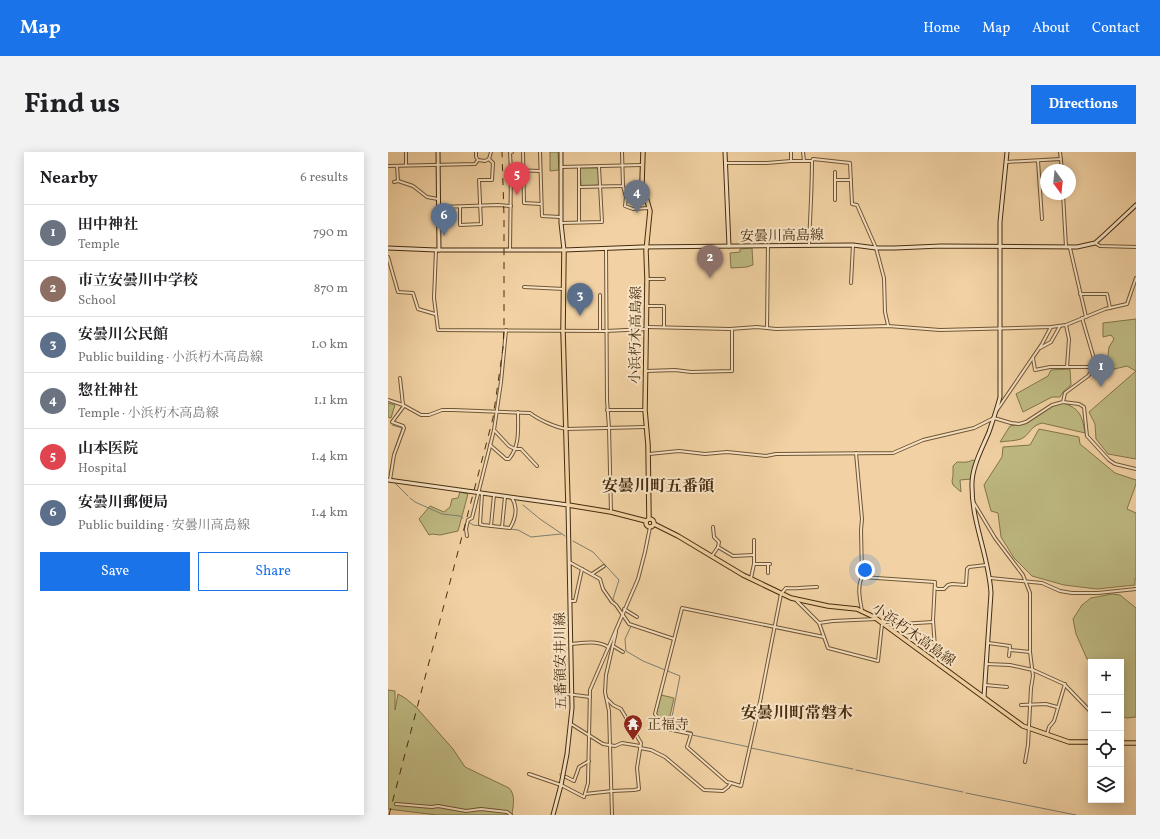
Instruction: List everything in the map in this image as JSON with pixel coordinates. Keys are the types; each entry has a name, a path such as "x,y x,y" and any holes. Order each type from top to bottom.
{"main road":[{"path":"438,152 438,250"},
{"path":"389,480 568,505 564,331 564,250 561,223 561,152"},
{"name":"小浜朽木高島線","path":"643,152 642,183 650,208 646,247 647,279 644,410 648,454 648,520"},
{"path":"725,152 729,246"},
{"path":"984,697 991,602 990,578 986,566 972,486 975,465 994,418 1000,397 1000,222 1007,152"},
{"path":"1095,243 1136,205"},
{"name":"安曇川高島線","path":"388,248 438,250 564,250 646,247 853,245 876,248 941,246 1068,248 1095,243"},
{"name":"小浜朽木高島線","path":"568,505 653,520 654,524 781,594 796,600 862,611 877,619 912,646 936,661 1023,726 1069,742 1088,742"},
{"name":"五番領安井川線","path":"553,815 568,754 571,724 572,694 568,505"},
{"path":"648,520 646,525 650,527 654,524"},
{"path":"1124,743 1136,743"}],"street":[{"path":"406,152 406,165"},
{"path":"476,152 476,157 478,160"},
{"path":"489,159 491,152"},
{"path":"510,250 510,153 512,152"},
{"path":"540,152 542,216 561,217"},
{"path":"622,152 623,186 626,197 626,206 633,209 650,208"},
{"path":"790,152 791,161"},
{"path":"803,152 804,161"},
{"path":"1060,152 1061,164"},
{"path":"522,153 524,203 541,204"},
{"path":"478,160 485,161 489,159"},
{"path":"460,207 460,225 480,224 479,180 492,180 493,163 489,159"},
{"path":"726,163 812,161 813,159 850,162 852,204 857,205 876,248 885,286 885,312 888,326"},
{"path":"1006,162 1061,159"},
{"path":"388,166 475,164 478,160"},
{"path":"1038,160 1042,219"},
{"path":"809,246 810,210 812,203 812,161"},
{"path":"561,168 642,165"},
{"path":"397,166 398,180"},
{"path":"561,223 602,222 599,166"},
{"path":"579,167 579,222"},
{"path":"511,170 540,171"},
{"path":"835,172 835,200"},
{"path":"394,182 398,180 414,186 427,197 438,199"},
{"path":"835,180 851,180"},
{"path":"579,187 623,186"},
{"path":"1064,200 1068,248 1086,317"},
{"path":"439,207 511,206"},
{"path":"1095,243 1100,246 1136,247"},
{"path":"851,283 853,245"},
{"path":"767,328 768,246"},
{"path":"606,248 607,410 609,428 611,512"},
{"path":"438,250 434,290 435,314 437,317 438,330 606,331 646,328 732,329 757,327 776,329 888,326 940,330 1051,327 1066,325 1110,308 1127,304 1129,302 1136,278"},
{"path":"388,257 398,292 413,293 418,309 435,314"},
{"path":"647,279 664,280"},
{"path":"524,287 564,289"},
{"path":"1080,294 1107,294 1110,308"},
{"path":"600,295 600,331"},
{"path":"646,306 664,306 664,328"},
{"path":"1063,402 1065,393 1088,376 1095,367 1095,362 1082,318"},
{"path":"1066,325 1068,340 1067,367"},
{"path":"1038,348 1051,342 1060,326"},
{"path":"996,411 1051,327"},
{"path":"645,371 732,371 732,329"},
{"path":"467,536 466,529 468,520 472,518 477,493 494,430 501,382 506,330"},
{"path":"1033,356 1035,370 1050,367 1095,367"},
{"path":"389,480 394,455 404,428 403,426 392,422 404,406 400,378"},
{"path":"388,400 404,406 417,414 425,415 442,410 518,412 530,413 537,418 566,429 646,427"},
{"path":"648,454 679,451 705,454 727,452 766,456 776,454 893,452 922,440 974,428 994,418 1019,424 1026,422 1052,405 1063,402 1080,404 1084,407 1087,436 1106,458 1115,464 1136,469"},
{"path":"607,410 644,410"},
{"path":"490,445 506,459 509,459 514,454 518,441 518,412"},
{"path":"494,430 510,446 515,449 521,449 537,466"},
{"path":"856,453 862,519 862,577 859,583 862,611"},
{"path":"482,494 480,524 491,526 510,528 515,520 516,506 512,498"},
{"path":"491,526 494,495"},
{"path":"502,527 505,497"},
{"path":"974,502 996,538 1019,569 1026,581 1030,593 1030,652 1033,670 1028,745 1025,762"},
{"path":"585,794 588,783 590,698 592,684 638,579 650,527"},
{"path":"712,556 718,547 719,542 714,537 713,527"},
{"path":"751,578 754,564 754,540"},
{"path":"718,547 733,556 754,555"},
{"path":"569,562 600,579 603,589 629,624 674,639"},
{"path":"754,564 769,564 768,574"},
{"path":"592,574 604,566"},
{"path":"862,577 935,582 935,586 940,590 952,584 966,585 967,569 969,567 986,566"},
{"path":"570,601 575,601 582,570"},
{"path":"990,578 1042,583 1060,591 1072,593 1098,593 1136,589"},
{"path":"935,586 933,622 936,661"},
{"path":"816,587 800,587 797,589 786,588 781,594 774,627 742,783 741,786 727,782 688,747 691,734 668,729 655,714 682,608 774,627 824,637"},
{"path":"796,600 819,623 828,648 878,661 883,624 933,622"},
{"path":"624,609 637,617"},
{"path":"819,623 877,619"},
{"path":"612,815 609,711 605,692 606,675 616,630"},
{"path":"571,644 593,642 603,644 608,647"},
{"path":"988,643 1010,646 1009,656"},
{"path":"613,646 623,652"},
{"path":"1010,650 1030,652"},
{"path":"987,664 1033,670 1064,684 1088,709"},
{"path":"1047,734 1049,727 1054,721 1064,684"},
{"path":"554,685 564,692 590,698"},
{"path":"985,685 1007,687"},
{"path":"529,774 561,784 584,797 585,794 639,789 637,768 641,743 621,709 613,705 606,698"},
{"path":"1021,705 1046,704 1057,707"},
{"path":"571,724 603,744 615,746 622,743 651,750 666,757 704,790 723,791 731,783"},
{"path":"566,777 574,781 579,767 589,760"},
{"path":"396,804 432,807 438,806 466,812 481,809 507,812 511,815"}],"shaded area":[{"path":"550,152 558,152 559,170 550,171"},
{"path":"580,168 598,168 599,185 581,186"},
{"path":"752,248 753,265 731,268 730,253 740,252 740,249"},
{"path":"1136,319 1136,371 1127,366 1106,371 1109,347 1114,339 1111,335 1103,337 1103,323"},
{"path":"1070,369 1071,385 1060,397 1052,397 1023,412 1016,394 1048,376 1051,370"},
{"path":"1136,371 1136,459 1108,454 1096,439 1095,424 1089,412"},
{"path":"1059,402 1071,406 1078,412 1081,416 1085,433 1042,423 1032,428 1021,439 1000,442 1010,426 1024,424 1049,406"},
{"path":"388,403 395,405 391,418 388,417"},
{"path":"1039,429 1079,437 1080,444 1115,473 1136,480 1127,509 1136,513 1135,585 1097,589 1064,585 1032,576 1014,558 1001,537 998,513 991,511 984,485 1002,457 1003,447 1030,445"},
{"path":"972,460 976,461 971,479 960,480 961,492 953,485 953,466 957,462 967,462"},
{"path":"460,492 468,494 458,531 440,535 429,535 419,519 430,506 444,512 450,507 452,499 458,498"},
{"path":"1112,594 1120,595 1136,608 1136,717 1124,717 1124,659 1087,659 1076,634 1073,619 1082,605 1091,598"},
{"path":"388,690 395,691 395,710 398,694 416,707 453,749 465,767 509,788 513,794 512,815 437,815 388,809"},
{"path":"661,695 674,698 668,725 656,714"}],"waterway":[{"path":"394,418 401,407"},
{"path":"389,474 394,451 402,428 392,425"},
{"path":"395,483 408,496"},
{"path":"410,498 415,502 442,514 460,516 463,518"},
{"path":"523,505 565,536"},
{"path":"469,522 473,525 518,530 531,537 561,534"},
{"path":"573,541 593,552 619,580 613,599 617,605"},
{"path":"631,626 625,639 626,651 643,661 680,676 670,727 692,732 692,735 749,747"},
{"path":"751,748 853,769"},
{"path":"856,770 963,792"},
{"path":"966,793 1076,815"}],"tunnel":[{"path":"559,774 566,777"}],"railway":[{"path":"389,815 493,418 503,348 504,324 504,216 502,152"}],"place":[{"name":"山本医院","path":"517,195"},
{"name":"惣社神社","path":"637,213"},
{"name":"安曇川郵便局","path":"444,236"},
{"name":"市立安曇川中学校","path":"710,278"},
{"name":"安曇川公民館","path":"580,316"},
{"name":"田中神社","path":"1101,387"},
{"name":"正福寺","path":"633,741"}],"district":[{"name":"安曇川町五番領","path":"658,485"},
{"name":"安曇川町常磐木","path":"797,712"}]}
